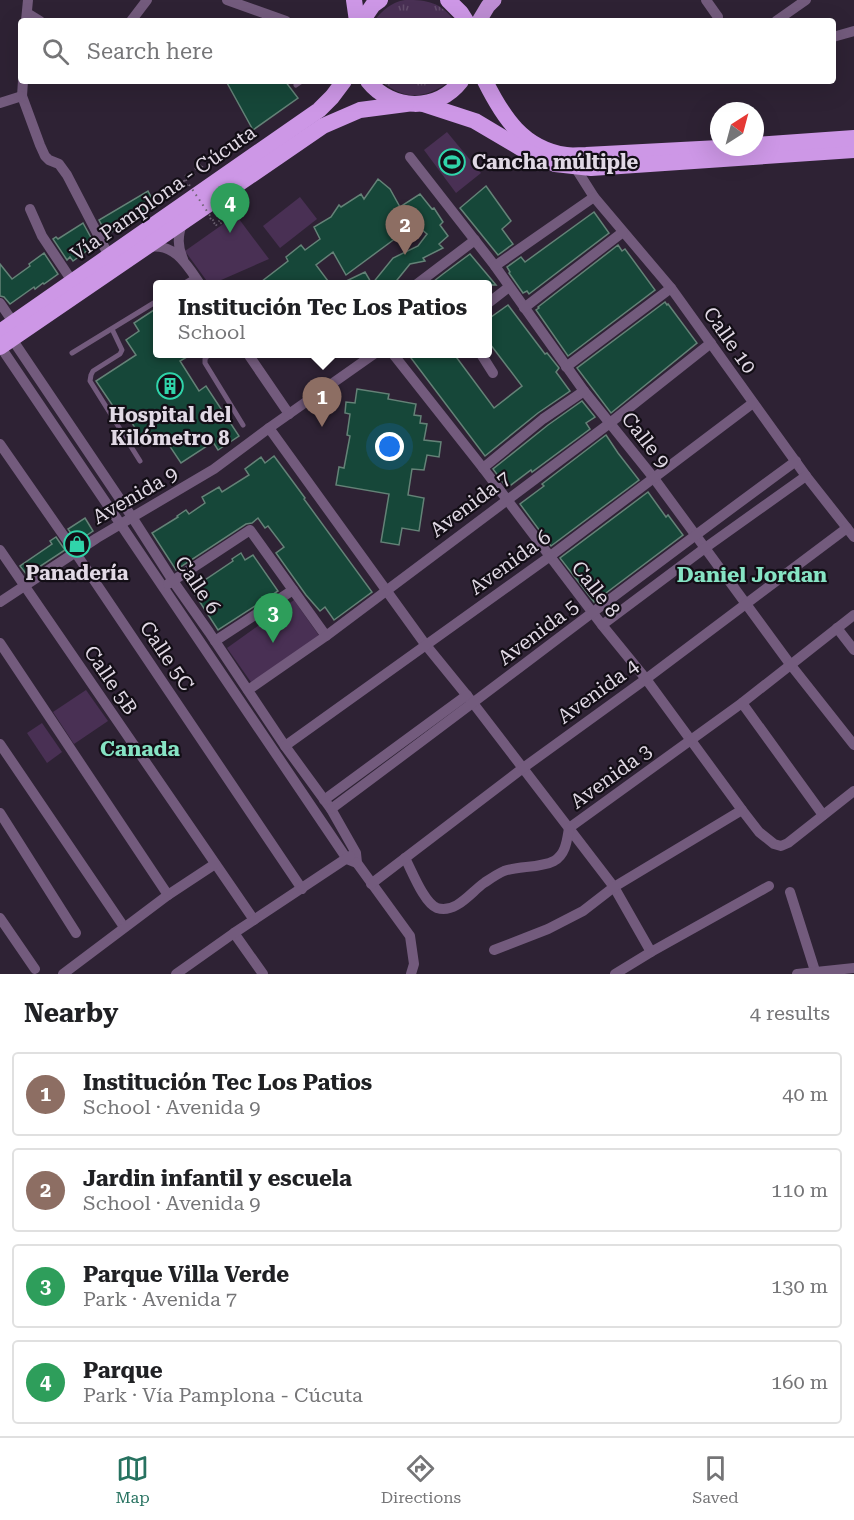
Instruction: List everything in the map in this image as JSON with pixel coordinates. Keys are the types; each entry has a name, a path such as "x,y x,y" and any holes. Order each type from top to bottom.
{"highway":[{"path":"354,0 357,18"},
{"path":"364,18 373,5 380,0"},
{"path":"448,0 464,18"},
{"name":"Vía Pamplona - Cúcuta","path":"4,337 72,281 319,110 342,84"},
{"path":"370,84 394,101 415,104 475,122 540,158 555,164 575,167 591,168 854,150"},
{"path":"415,104 435,101 447,95 458,84"},
{"path":"486,84 497,105 526,139 566,155 710,148"},
{"name":"Vía Pamplona - Cúcuta","path":"4,337 145,248 323,126 360,110 415,104"},
{"path":"764,144 854,138"}],"main road":[{"path":"481,18 494,0"}],"street":[{"path":"26,17 28,0"},
{"path":"133,18 147,0"},
{"path":"227,0 278,18"},
{"path":"706,0 718,17"},
{"path":"780,18 806,0"},
{"path":"836,36 854,31"},
{"path":"23,84 22,96 45,156 59,164 67,175 109,256"},
{"path":"0,103 22,96"},
{"name":"Calle 9","path":"410,157 495,266 566,367 653,477 790,664 854,745"},
{"name":"Calle 10","path":"575,167 594,197 671,288 806,476 854,537"},
{"path":"495,266 594,197"},
{"path":"30,209 42,236 72,281"},
{"path":"182,223 178,233 178,243 184,262"},
{"path":"524,308 623,232"},
{"path":"423,280 475,240"},
{"path":"145,248 156,246 167,248 177,254 197,280"},
{"path":"492,299 509,287"},
{"path":"566,367 671,288"},
{"name":"Calle 6","path":"0,303 4,337 121,523 212,637 327,805 353,858"},
{"name":"Calle 6","path":"4,337 132,517 199,639 410,936 413,969"},
{"name":"Avenida 7","path":"248,690 326,636 610,423 711,343"},
{"path":"251,358 289,414"},
{"name":"Avenida 9","path":"0,602 121,523 214,469 368,358"},
{"name":"Calle 8","path":"396,358 483,468 602,626 646,679 759,832 780,846 788,843 824,815"},
{"path":"484,358 493,373"},
{"name":"Avenida 7","path":"483,468 543,419 584,391"},
{"name":"Avenida 6","path":"285,746 549,557 753,403"},
{"path":"269,428 425,644 614,887 651,952"},
{"name":"Calle 5C","path":"0,444 303,889"},
{"name":"Avenida 5","path":"327,805 470,699 593,613 796,460"},
{"name":"Avenida 5","path":"602,626 705,548 806,476"},
{"name":"Avenida 4","path":"371,884 523,768 847,528"},
{"path":"168,584 250,530 326,636"},
{"name":"Calle 5B","path":"0,550 254,920"},
{"path":"199,639 212,637 293,590"},
{"name":"Avenida 3","path":"405,858 430,904 447,909 460,903 484,883 505,871 554,861 566,845 569,828 692,741 854,615"},
{"path":"837,628 854,650"},
{"path":"0,643 168,895"},
{"path":"742,703 824,815 854,791"},
{"path":"0,744 124,927"},
{"path":"494,950 548,929 583,911 614,887 742,810"},
{"path":"0,813 76,933"},
{"path":"176,974 234,933 353,858"},
{"path":"63,974 168,895 215,864"},
{"path":"615,974 769,886"},
{"path":"790,892 816,973"},
{"path":"0,918 35,969"},
{"path":"234,933 263,974"},
{"path":"797,974 854,968"}],"lane":[{"path":"72,353 153,303"},
{"path":"112,329 122,350 120,354 93,371 90,381 140,461"},
{"path":"206,358 205,363 243,424"}],"path":[{"path":"201,165 184,177 218,226 235,213 233,211 215,224 204,207"}],"green space":[{"path":"405,0 433,3 452,18 377,18 395,3"},
{"path":"386,84 446,84 424,94 416,95 407,95"},
{"name":"Cancha múltiple","path":"447,132 481,173 456,193 424,150"},
{"path":"300,197 317,219 280,248 263,226"},
{"path":"236,215 269,259 221,280 206,280 185,251"},
{"path":"294,600 320,637 253,685 227,648"},
{"path":"86,690 108,721 74,744 53,712"},
{"path":"42,723 62,752 47,763 27,733"}],"building":[{"path":"228,84 287,84 298,98 253,130"},
{"path":"378,179 390,189 400,207 420,194 432,209 434,208 443,222 440,225 448,236 439,244 443,248 423,258 425,261 410,264 397,280 375,280 393,258 418,246 427,234 419,227 417,221 393,235 396,238 346,275 333,252 316,265 327,280 263,280 288,261 286,257 301,245 305,250 320,239 314,227 331,217 339,205 341,207 361,194 364,199"},
{"path":"486,186 511,221 502,229 513,244 498,255 460,208"},
{"path":"148,191 155,204 107,235 99,220"},
{"path":"594,212 609,233 529,294 527,291 523,293 507,267 521,257 525,262"},
{"path":"83,223 95,245 73,261 70,257 67,260 53,239 56,237 58,239"},
{"path":"618,245 622,251 625,249 655,290 568,356 536,310"},
{"path":"44,253 58,274 10,304 0,296 0,264 12,279"},
{"path":"470,254 492,280 435,280"},
{"path":"365,272 370,280 348,280"},
{"path":"665,302 697,343 611,413 577,368"},
{"path":"508,305 545,354 547,353 559,368 556,372 570,391 538,413 485,456 411,358 457,358 494,408 522,386 492,347 492,316"},
{"name":"Hospital del Kilómetro 8","path":"153,311 153,358 185,358 180,361 199,391 206,386 239,436 218,450 213,442 181,463 163,436 147,446 126,414 121,418 96,381 136,355 126,340 139,331 134,323"},
{"path":"357,389 389,394 388,399 416,404 414,415 421,416 420,423 427,424 424,440 441,442 439,457 427,455 424,470 412,469 408,495 424,498 419,531 402,528 399,545 381,542 389,494 336,485 339,467 344,468 350,436 347,435 350,414 345,413 346,402 355,403"},
{"path":"582,401 595,417 586,423 590,429 507,488 493,469"},
{"path":"606,435 639,480 551,546 520,504 544,486 542,484"},
{"path":"274,456 372,592 334,620 325,607 320,611 306,595 276,553 284,547 268,526 265,528 258,518 176,570 152,533 186,510 189,514 205,503 202,497 219,487 222,492 249,475 245,469 261,457 265,463"},
{"path":"648,492 666,517 668,515 683,535 594,602 560,558"},
{"path":"85,518 93,531 77,542 68,529"},
{"path":"56,537 65,550 27,575 20,566 52,544 50,541"},
{"path":"241,553 245,560 253,555 278,591 218,630 194,593 202,588 199,584"}],"place":[{"name":"Cancha múltiple","path":"452,162"},
{"name":"Parque","path":"230,233"},
{"name":"Jardin infantil y escuela","path":"405,255"},
{"name":"Hospital del Kilómetro 8","path":"170,386"},
{"name":"Institución Tec Los Patios","path":"322,427"},
{"name":"Panadería","path":"77,544"},
{"name":"Parque Villa Verde","path":"273,643"}],"district":[{"name":"Daniel Jordan","path":"752,575"},
{"name":"Canada","path":"140,749"}]}
